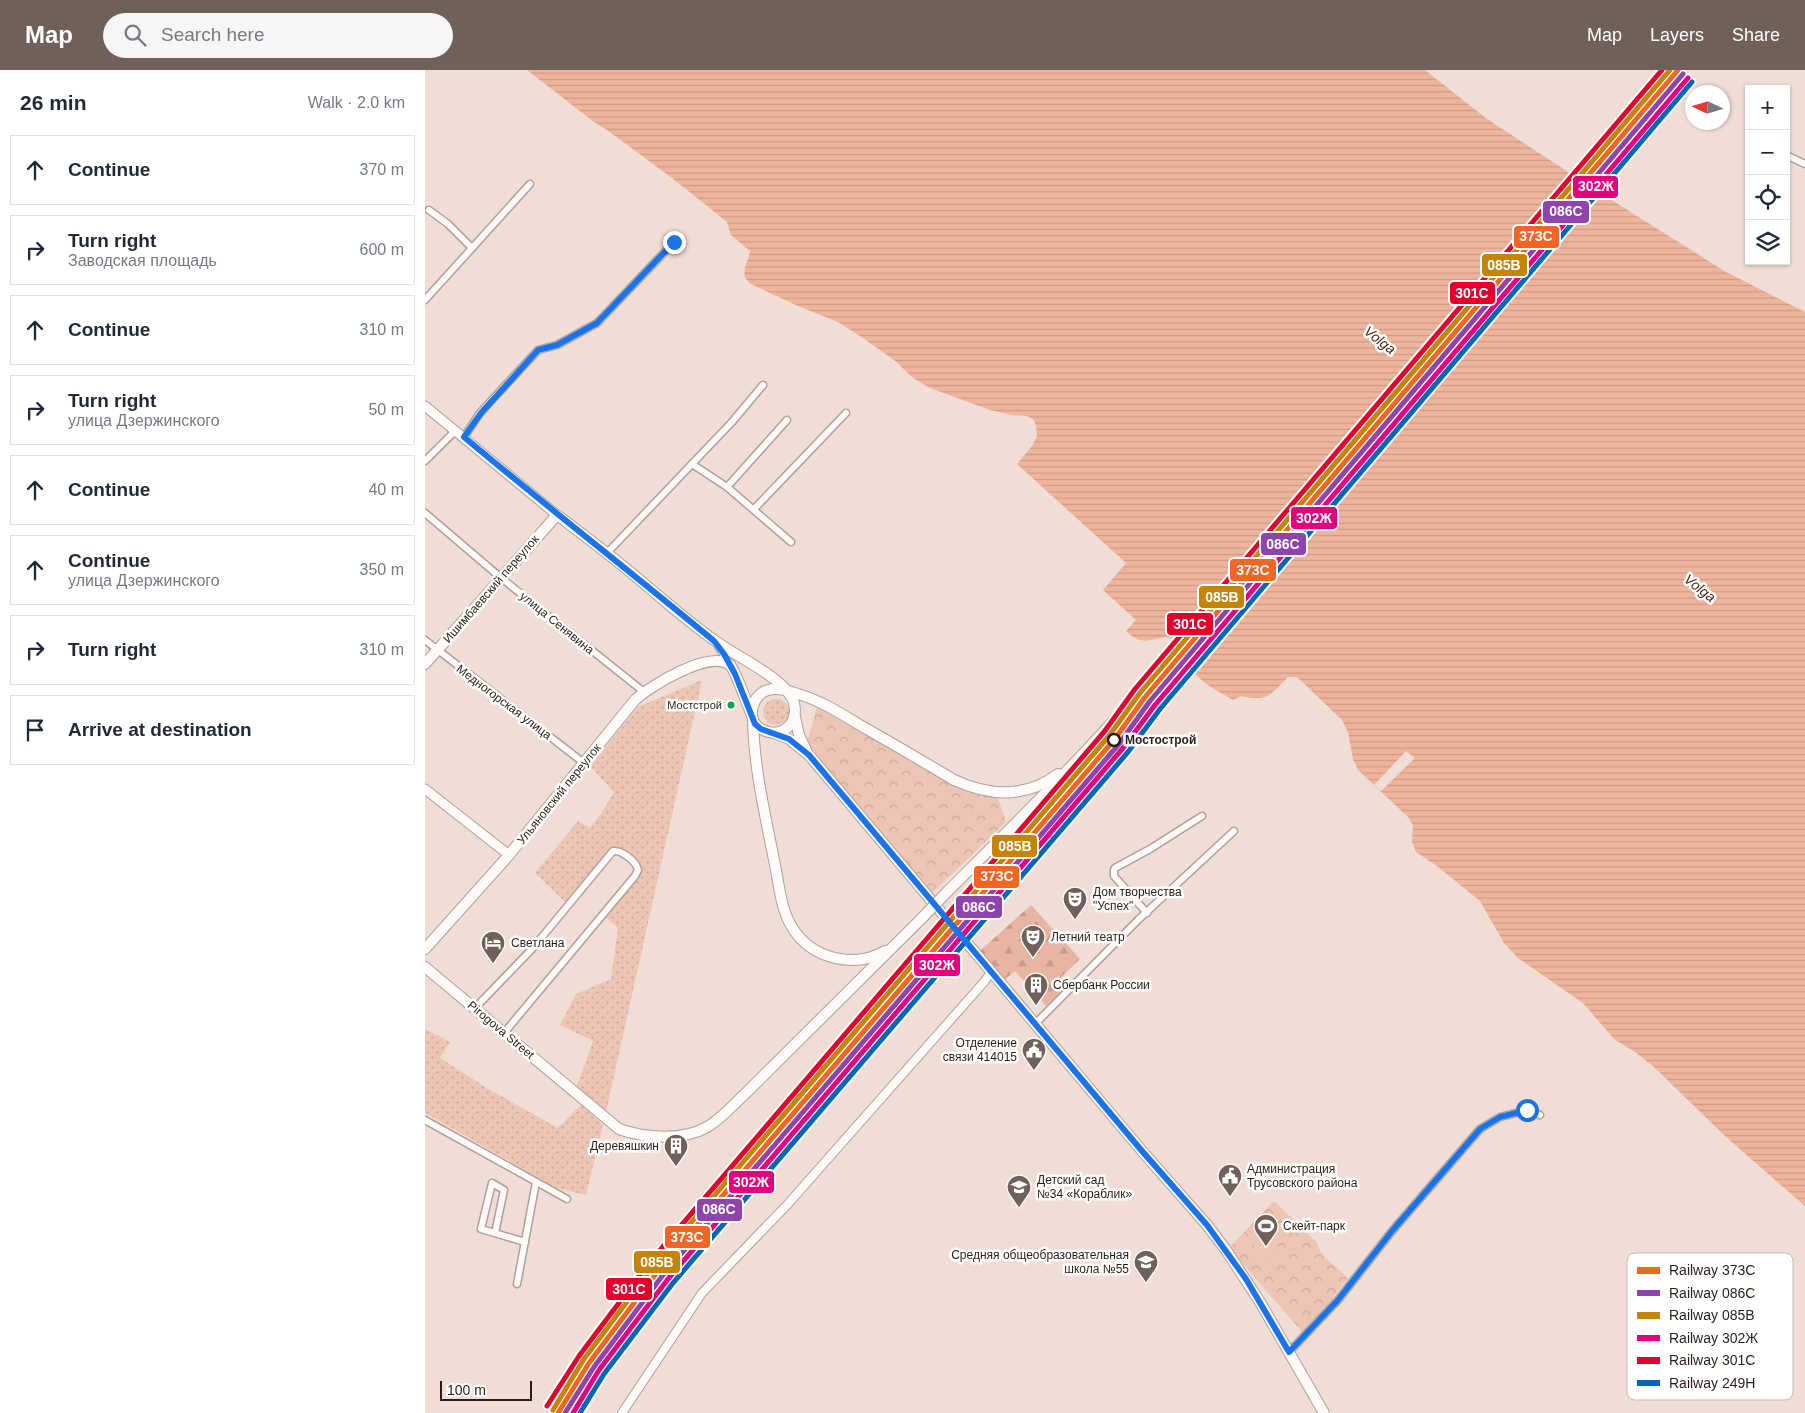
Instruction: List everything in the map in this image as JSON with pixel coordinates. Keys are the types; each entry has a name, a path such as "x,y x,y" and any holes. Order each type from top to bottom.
{"main road":[{"path":"1078,758 1055,776 1033,787 1013,792 986,792 971,788 954,780 814,700 775,689 763,692 755,701 753,718 755,756 781,895 792,927 813,949 832,958 843,960 865,959 875,956 897,943 1042,796 1078,758 1139,692 1171,655 1201,624 1561,199 1599,150 1667,70"},
{"path":"425,406 714,641 787,691 794,702 800,740 809,755 1142,1151 1207,1225 1246,1279 1324,1413"},
{"name":"Ишимбаевский переулок","path":"425,664 500,577 557,515"},
{"name":"Ульяновский переулок","path":"425,949 509,855 643,692 679,672 710,662 724,662 733,670"},
{"path":"733,670 753,718 761,729 789,739 809,755"},
{"path":"773,733 785,730 795,716"},
{"path":"425,789 509,855"},
{"name":"Pirogova Street","path":"425,967 619,1129 629,1132 675,1136 696,1132 708,1127 752,1087 897,943"}],"street":[{"path":"1790,157 1805,164"},
{"path":"425,300 530,184"},
{"path":"429,210 448,224 472,248"},
{"path":"464,437 481,413 538,350 557,345 597,323 674,242"},
{"path":"607,553 732,422 763,386"},
{"path":"754,509 846,413"},
{"path":"727,487 787,420"},
{"path":"425,461 455,431"},
{"path":"692,464 727,487 791,542"},
{"name":"улица Сенявина","path":"425,513 500,577 643,692"},
{"name":"Медногорская улица","path":"425,640 584,763"},
{"path":"714,641 733,670"},
{"path":"1147,913 1115,876 1113,870 1202,816"},
{"path":"1036,1023 1089,968 1234,831"},
{"path":"475,1008 532,949 613,851 620,852 636,863 638,870 635,876 504,1033"},
{"path":"622,1413 702,1293 787,1205 991,972"},
{"path":"1289,1352 1338,1300 1392,1231 1480,1129 1500,1117 1527,1110 1540,1114"},
{"path":"425,1120 567,1199"},
{"path":"517,1284 536,1182"},
{"path":"495,1233 504,1190 492,1183 481,1229 525,1242"}],"green space":[{"path":"702,680 606,1112 577,1086 593,1041 560,1025 576,994 611,979 618,928 604,916 643,868 619,849 613,851 571,908 535,873 578,821 590,828 601,814 614,792 590,766 638,707"},
{"path":"776,699 785,703 789,712 785,721 776,725 767,721 763,712 767,703"},
{"path":"817,707 966,792 998,798 1006,822 931,894 807,743"},
{"path":"1031,905 1080,959 1053,985 1060,993 1046,1006 1015,971 1004,980 980,951"},
{"path":"425,1029 450,1042 440,1058 492,1091 558,1128 581,1105 603,1125 586,1195 557,1188 425,1113"},
{"path":"1274,1201 1317,1243 1325,1257 1348,1278 1305,1335 1229,1248"},
{"name":"Скейт-парк","path":"1251,1228 1258,1236 1269,1235 1275,1238 1280,1255 1271,1266 1262,1259 1246,1233"}],"water":[{"name":"Volga","path":"527,70 1425,70 1487,119 1602,194 1726,272 1805,312 1805,1206 1725,1136 1654,1067 1614,1039 1583,1003 1518,958 1504,943 1480,901 1437,866 1416,852 1412,841 1413,825 1408,817 1358,770 1353,759 1348,732 1342,720 1297,677 1288,677 1268,696 1250,698 1241,696 1233,700 1211,687 1196,675 1182,650 1173,640 1163,638 1147,641 1140,640 1126,631 1136,620 1103,590 1126,563 1017,464 1032,446 1037,436 1036,425 1033,419 1027,416 990,410 930,388 913,378 894,360 838,322 751,284 744,273 750,251 731,235 727,222 672,178 594,122"}],"pier":[{"path":"1571,171 1587,181 1184,656 1181,650 1171,642"},
{"path":"1406,751 1415,758 1381,791 1374,785"}],"rail line":[{"name":"301С","path":"547,1406 579,1356 649,1263 1104,732 1135,689 1662,70"},
{"name":"085В","path":"553,1410 584,1359 653,1267 1109,736 1140,693 1670,70"},
{"name":"373C","path":"558,1413 589,1363 658,1271 1114,740 1145,697 1678,70"},
{"name":"086С","path":"565,1413 594,1367 663,1275 1119,744 1150,701 1683,74"},
{"name":"302Ж","path":"573,1413 599,1370 668,1279 1123,748 1155,705 1688,78"},
{"name":"249Н","path":"580,1413 604,1374 673,1283 1128,752 1160,709 1692,82"}],"place":[{"name":"Мостстрой","path":"731,705"},
{"name":"Мостострой","path":"1114,740"},
{"name":"Дом творчества \"Успех\"","path":"1075,920"},
{"name":"Летний театр","path":"1033,958"},
{"name":"Светлана","path":"493,964"},
{"name":"Сбербанк России","path":"1036,1006"},
{"name":"Отделение связи 414015","path":"1034,1071"},
{"name":"Деревяшкин","path":"676,1167"},
{"name":"Администрация Трусовского района","path":"1230,1197"},
{"name":"Детский сад №34 «Кораблик»","path":"1019,1208"},
{"name":"Скейт-парк","path":"1266,1247"},
{"name":"Средняя общеобразовательная школа №55","path":"1146,1283"}],"route":[{"path":"674,242 597,323 557,345 538,350 481,413 464,437 557,515 607,553 714,641 735,674 755,724 761,729 784,736 809,755 1142,1151 1207,1225 1246,1279 1289,1352 1338,1300 1392,1231 1480,1129 1500,1117 1527,1110"}]}
